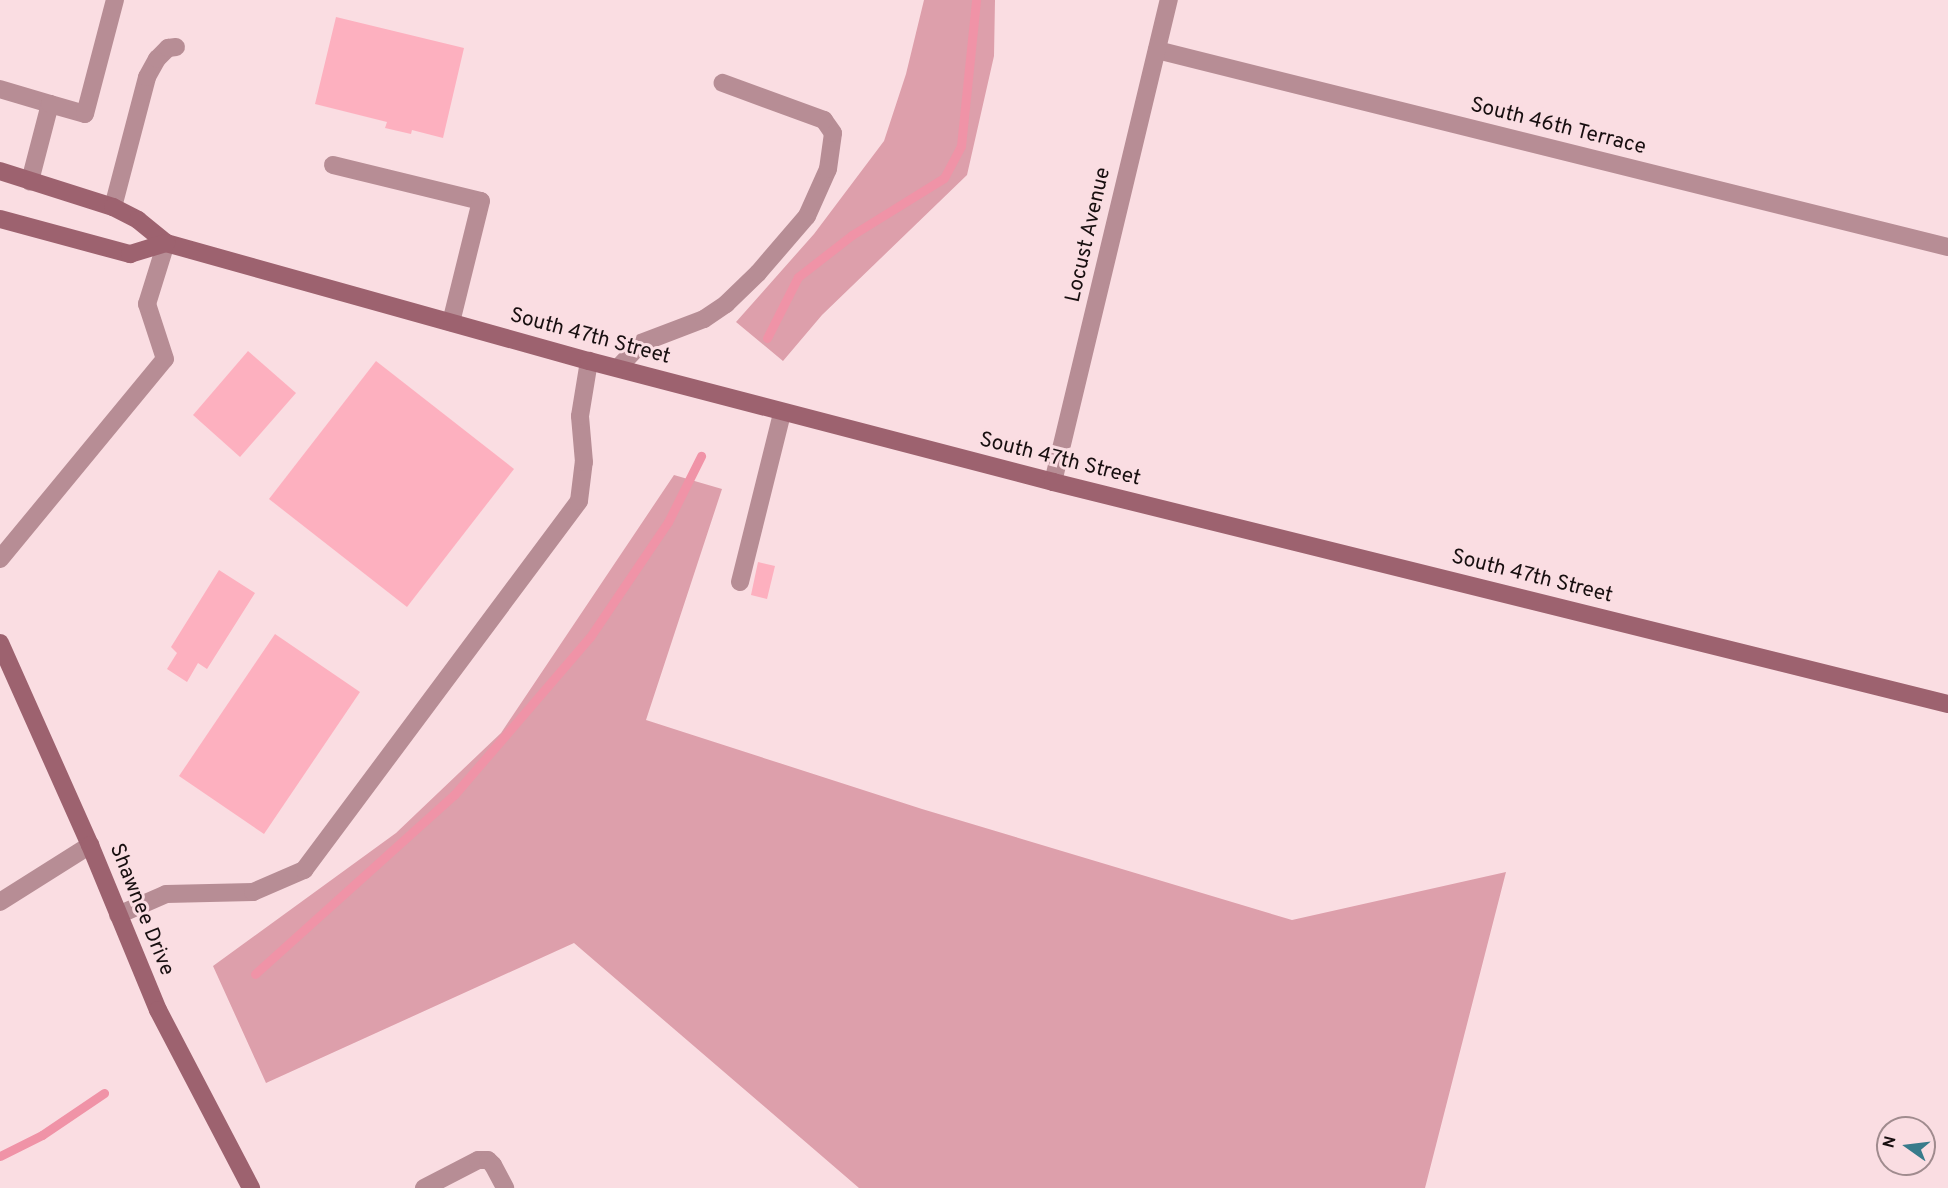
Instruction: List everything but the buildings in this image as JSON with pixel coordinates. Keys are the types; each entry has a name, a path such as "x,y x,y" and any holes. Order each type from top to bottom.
{"main road":[{"name":"South 47th Street","path":"0,171 113,207 138,220 166,243 589,361 1053,482 1948,704"},
{"path":"0,219 130,254 166,243"},
{"name":"Shawnee Drive","path":"0,643 90,845 158,1010 251,1188"}],"street":[{"path":"0,89 85,114 114,0"},
{"name":"Locust Avenue","path":"1053,482 1169,0"},
{"path":"113,207 147,77 157,60 168,48 176,47"},
{"name":"South 46th Terrace","path":"1156,50 1948,247"},
{"path":"618,368 641,343 704,320 726,304 758,273 807,216 828,170 833,134 824,120 723,82"},
{"path":"30,181 50,104"},
{"path":"333,165 481,201 452,322"},
{"path":"0,560 165,359 147,304 166,243"},
{"path":"118,915 166,894 253,892 304,870 579,501 584,462 580,416 589,361"},
{"path":"740,582 782,413"},
{"path":"0,902 90,845"},
{"path":"424,1188 478,1160 488,1160 505,1188"}],"shaded area":[{"path":"924,0 995,0 994,56 967,175 822,315 783,361 736,322 814,234 884,141 906,74"},
{"path":"674,475 722,489 646,720 922,809 1292,920 1506,872 1425,1188 859,1188 574,943 266,1083 213,966 396,833 501,733"}],"waterway":[{"path":"767,338 798,277 852,235 944,178 961,146 976,0"},
{"path":"255,974 454,795 590,637 668,522 701,456"},
{"path":"0,1156 42,1135 104,1093"}]}
